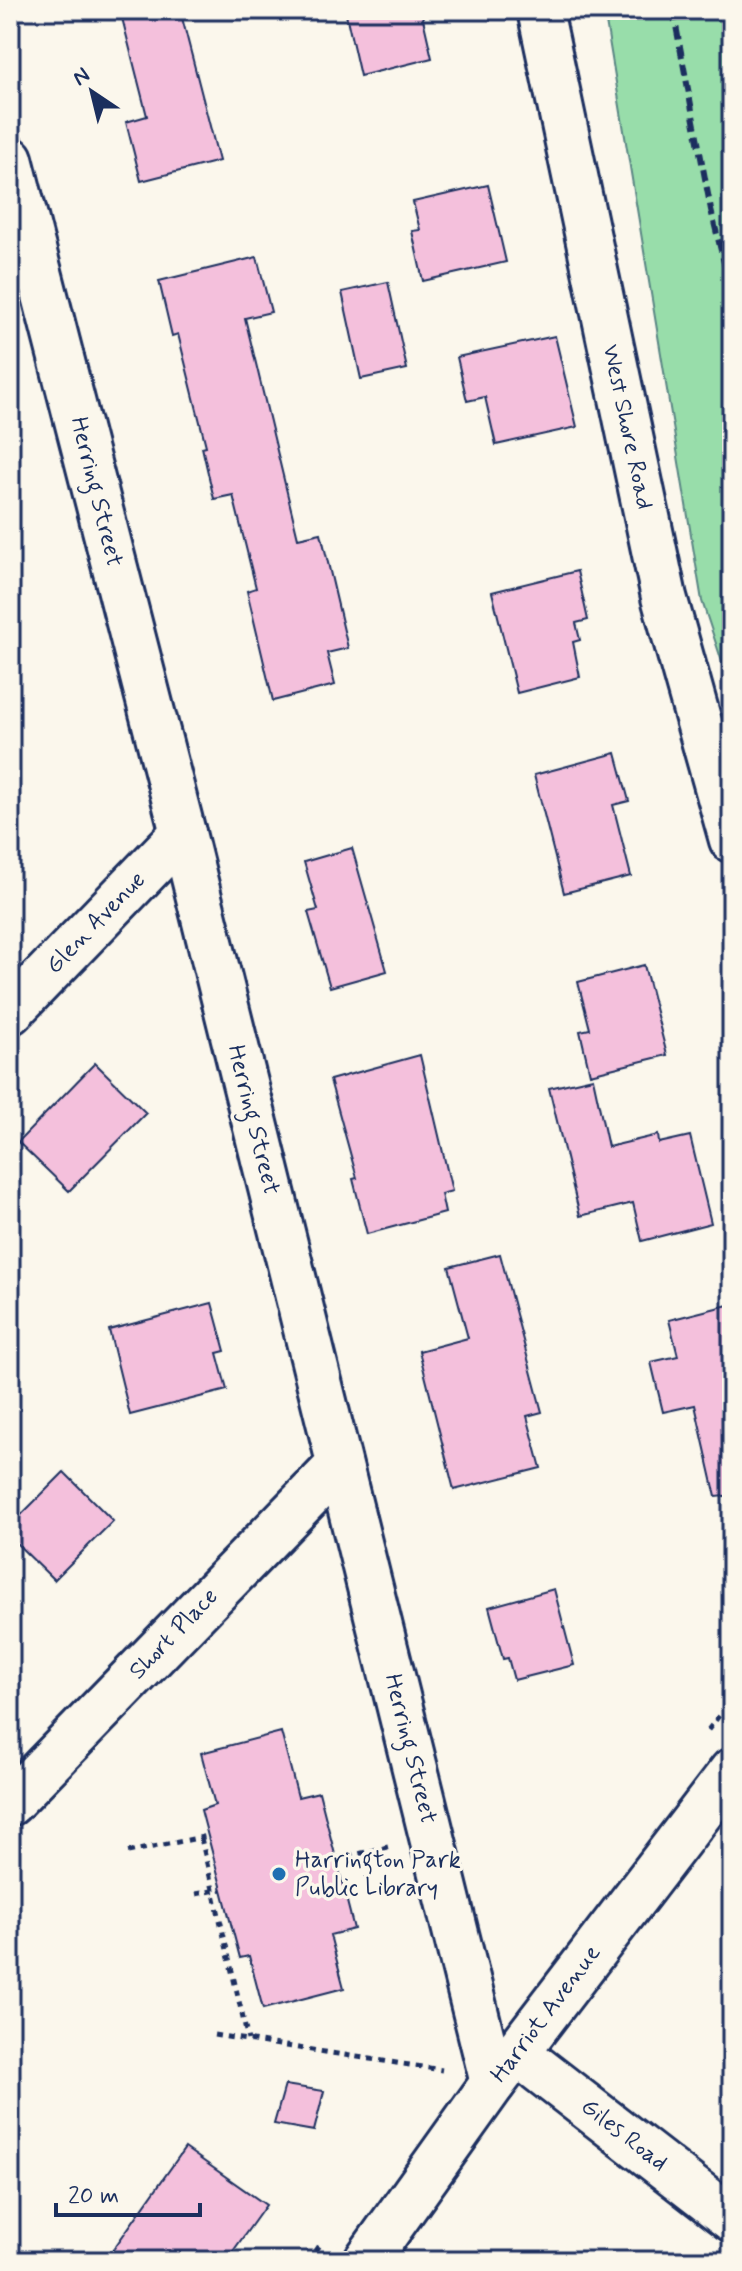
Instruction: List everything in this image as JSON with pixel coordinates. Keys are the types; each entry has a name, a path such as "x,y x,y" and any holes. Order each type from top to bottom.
{"street":[{"name":"West Shore Road","path":"540,10 664,597 732,840"},
{"name":"Herring Street","path":"10,159 18,222 183,833 338,1466 504,2068"},
{"name":"Glen Avenue","path":"10,1012 183,833"},
{"name":"Short Place","path":"10,1803 338,1466"},
{"name":"Harriot Avenue","path":"366,2261 504,2068 732,1771"},
{"name":"Giles Road","path":"504,2068 732,2219"}],"path":[{"path":"128,1852 204,1837 213,1890 248,2040"},
{"path":"336,1859 394,1846"},
{"path":"196,1894 222,1889"},
{"path":"214,2035 443,2071 440,2056"}],"green space":[{"path":"604,10 732,10 732,692 702,601"}],"building":[{"path":"120,10 180,10 219,161 141,181 126,122 147,116"},
{"path":"345,10 421,10 432,58 360,76"},
{"path":"488,185 506,262 423,281 412,231 420,230 413,202"},
{"path":"257,257 271,312 245,318 298,538 321,533 348,648 327,653 335,685 273,701 247,591 256,588 233,495 214,499 202,447 206,446 178,334 172,336 159,281"},
{"path":"388,282 407,369 361,379 342,292"},
{"path":"555,336 577,427 496,445 485,397 467,401 457,357"},
{"path":"577,571 588,620 576,623 580,640 573,642 580,677 517,693 492,592"},
{"path":"616,753 629,801 613,805 631,876 564,893 534,775"},
{"path":"352,848 387,971 330,987 308,912 318,910 304,862"},
{"path":"644,965 667,1055 590,1074 580,1031 590,1029 578,982"},
{"path":"420,1055 452,1191 441,1194 445,1213 367,1234 353,1179 357,1178 330,1080"},
{"path":"95,1063 146,1113 69,1191 18,1142"},
{"path":"593,1078 608,1147 658,1135 659,1143 690,1136 711,1223 642,1241 633,1203 580,1216 549,1088"},
{"path":"500,1254 542,1412 527,1416 541,1468 454,1490 419,1351 468,1338 449,1267"},
{"path":"212,1303 225,1351 217,1353 227,1390 130,1415 109,1330"},
{"path":"732,1304 732,1495 716,1497 695,1405 663,1412 651,1362 678,1356 669,1320"},
{"path":"64,1472 113,1521 54,1580 10,1537 10,1526"},
{"path":"554,1589 574,1665 514,1680 508,1658 503,1659 489,1607"},
{"name":"Harrington Park Public Library","path":"281,1732 298,1797 319,1792 354,1929 330,1935 344,1988 263,2009 249,1956 240,1958 201,1810 215,1805 201,1753"},
{"path":"285,2085 324,2091 314,2131 274,2124"},
{"path":"185,2148 266,2205 226,2261 105,2261"}],"railway":[{"path":"673,10 711,210 732,295"}],"place":[{"name":"Harrington Park Public Library","path":"279,1874"}]}
